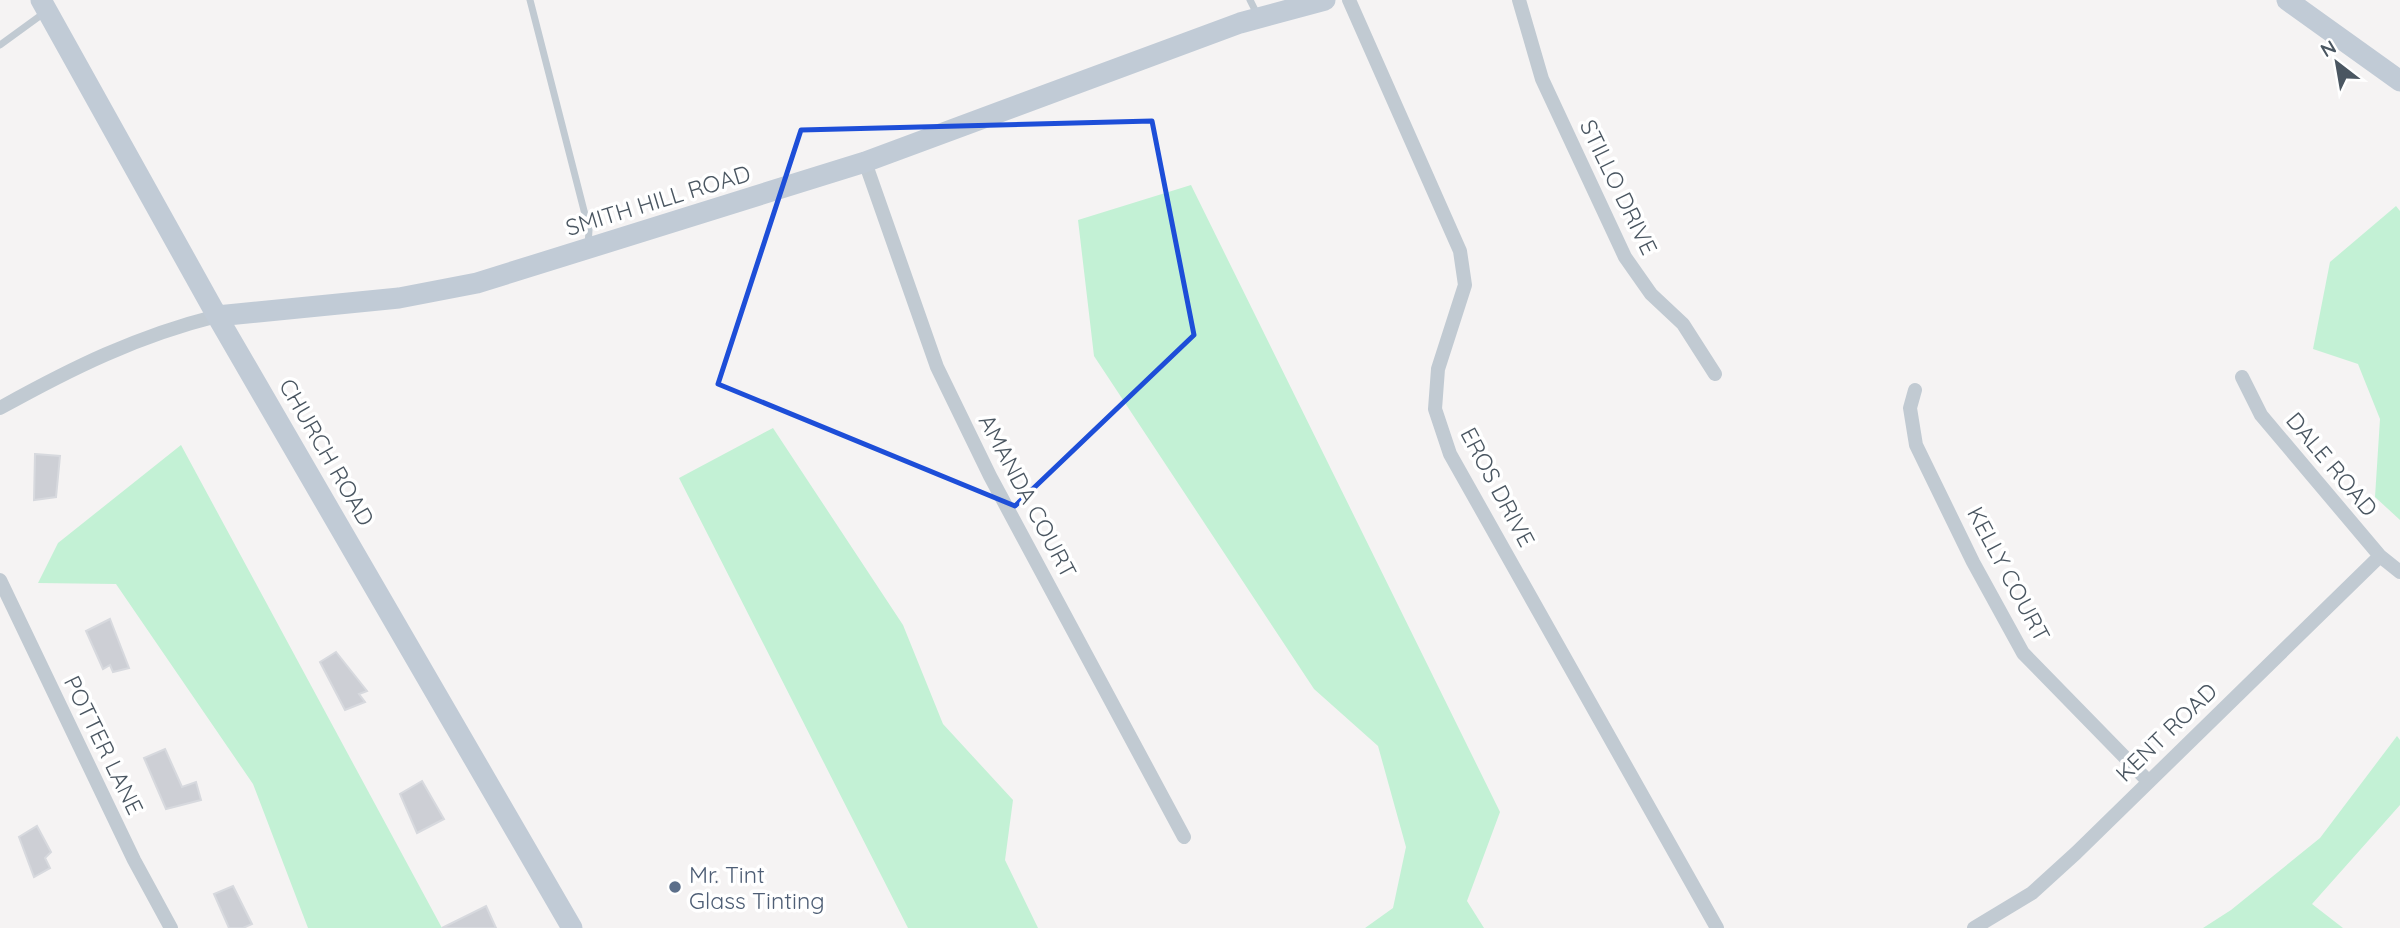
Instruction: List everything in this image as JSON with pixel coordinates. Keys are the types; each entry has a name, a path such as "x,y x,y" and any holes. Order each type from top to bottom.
{"street":[{"name":"SMITH HILL ROAD","path":"0,408 81,363 164,330 217,316 399,298 477,283 865,162 1254,9 1325,0"},
{"name":"EROS DRIVE","path":"1349,0 1460,251 1465,285 1438,369 1435,409 1450,454 1717,928"},
{"name":"STILLO DRIVE","path":"1520,0 1542,79 1625,257 1651,294 1683,324 1715,374"},
{"path":"2287,0 2400,81"},
{"name":"CHURCH ROAD","path":"44,5 217,316 572,928"},
{"name":"AMANDA COURT","path":"865,162 937,367 990,476 1184,837"},
{"name":"DALE ROAD","path":"2242,377 2261,415 2380,556 2400,572"},
{"name":"KELLY COURT","path":"1915,390 1910,408 1916,445 1973,562 2023,653 2148,781"},
{"name":"KENT ROAD","path":"1974,928 2032,893 2380,556"},
{"name":"POTTER LANE","path":"0,580 134,860 171,928"}],"lane":[{"path":"530,0 589,230 587,250"},
{"path":"0,45 44,5"}],"highlighted area":[{"path":"1152,121 1194,335 1015,506 718,384 801,130"}],"green space":[{"path":"1191,185 1500,812 1467,901 1484,928 1365,928 1393,908 1406,847 1378,746 1314,689 1094,356 1078,220"},
{"path":"2396,206 2400,211 2400,520 2375,497 2380,419 2358,364 2313,349 2330,262"},
{"path":"773,428 903,625 943,724 1013,800 1005,860 1038,928 908,928 679,478"},
{"path":"181,445 442,928 308,928 253,784 116,584 38,583 58,543"},
{"path":"2397,736 2400,740 2400,805 2312,904 2343,928 2203,928 2231,910 2320,838"}],"building":[{"path":"35,454 60,456 56,497 34,500"},
{"path":"110,619 129,668 113,672 110,665 103,669 86,631"},
{"path":"336,652 367,691 359,694 365,702 345,710 320,662"},
{"path":"165,749 182,787 196,782 201,800 166,809 144,758"},
{"path":"422,781 444,819 417,833 400,794"},
{"path":"37,826 51,852 45,858 50,868 34,877 19,837"},
{"path":"233,886 252,924 243,928 229,928 214,894"},
{"path":"486,906 496,928 442,928"}],"place":[{"name":"Mr. Tint Glass Tinting","path":"675,887"}]}
